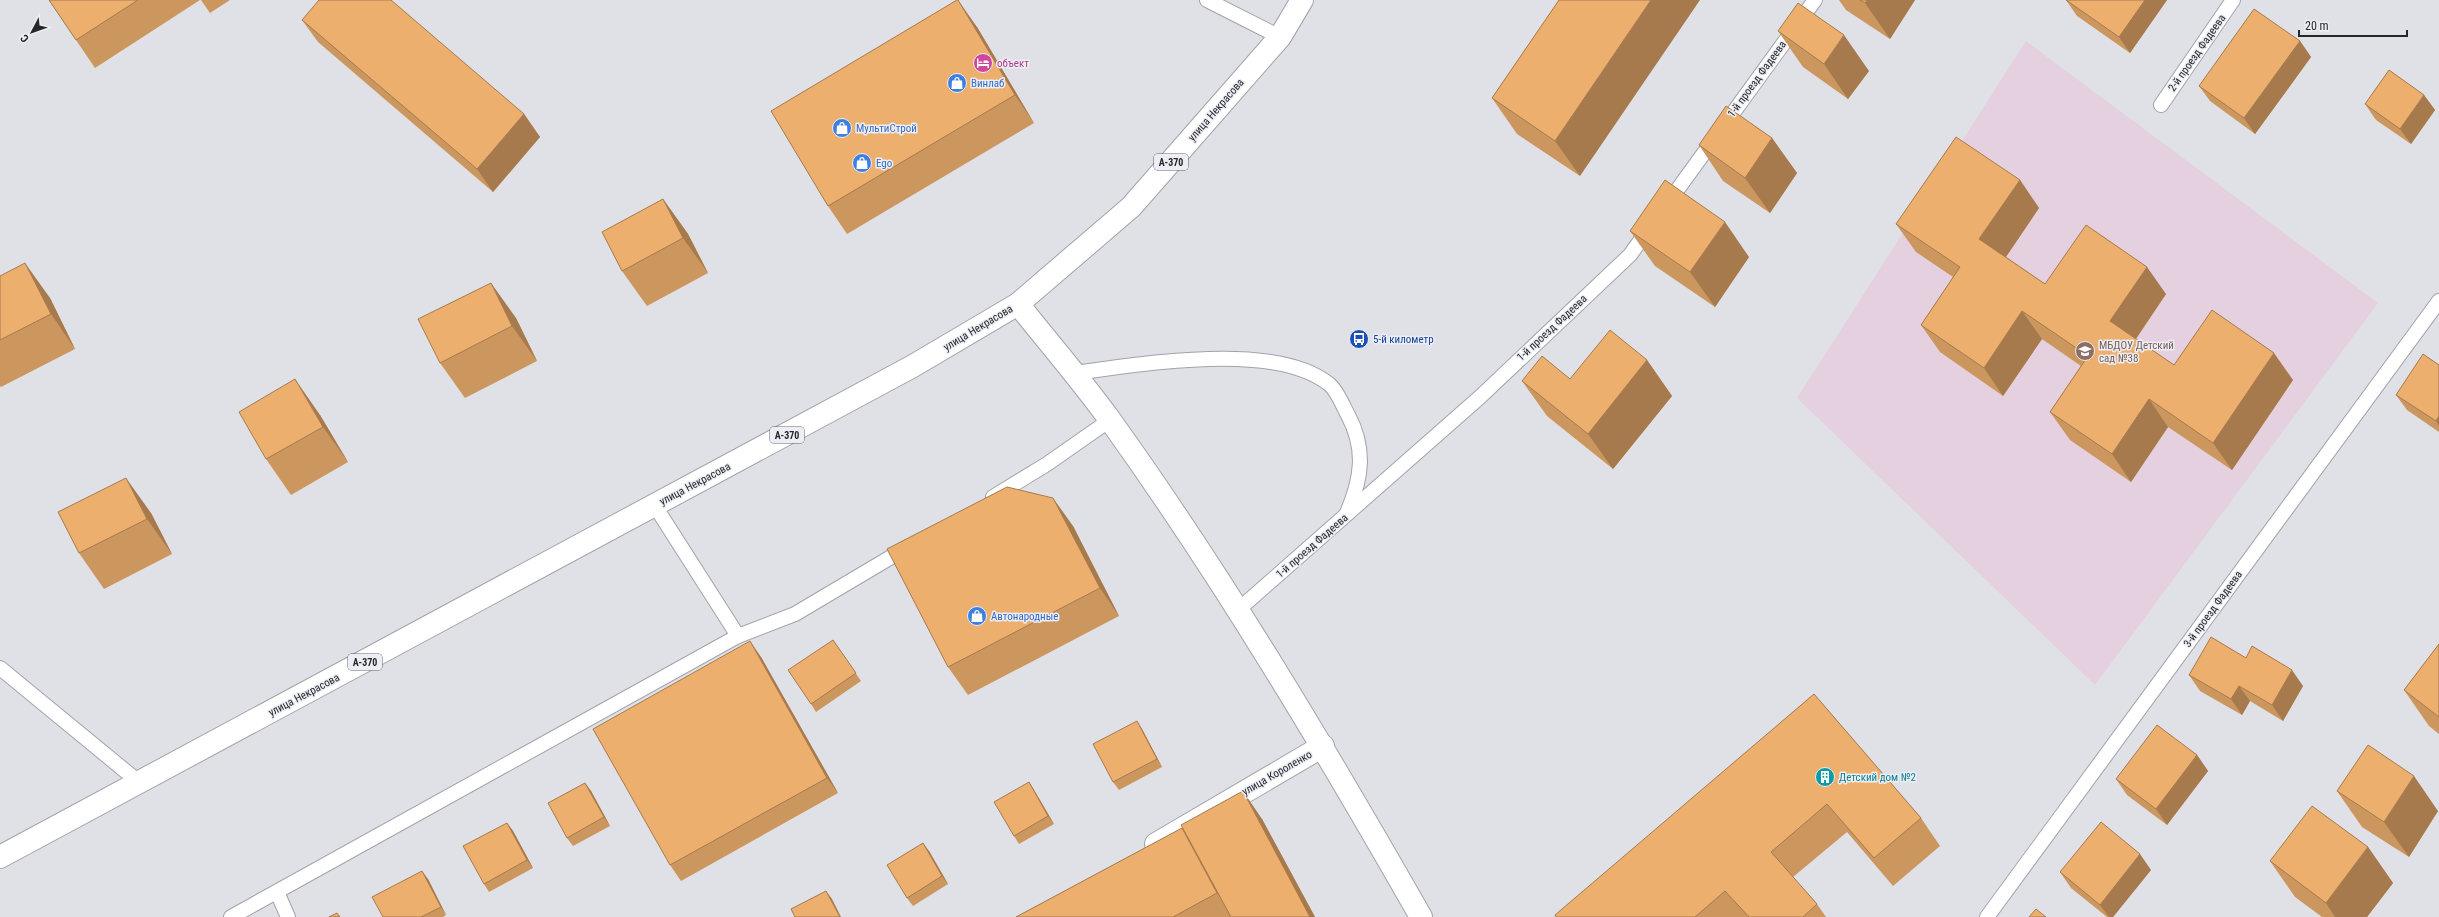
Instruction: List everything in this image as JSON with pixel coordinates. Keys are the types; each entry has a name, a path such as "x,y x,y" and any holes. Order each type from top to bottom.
{"main road":[{"name":"улица Некрасова","path":"0,857 913,366 1018,304 1131,207 1280,37 1302,0"},
{"path":"1018,304 1110,420 1238,610 1323,746 1421,917"},
{"name":"улица Короленко","path":"1139,853 1323,746"}],"lane":[{"path":"1207,0 1280,37"},
{"name":"1-й проезд Фадеева","path":"1238,610 1480,397 1630,255 1815,0"},
{"name":"2-й проезд Фадеева","path":"2161,105 2233,0"},
{"name":"3-й проезд Фадеева","path":"1987,917 2439,301"},
{"path":"1073,373 1182,360 1238,360 1288,364 1311,373 1330,385 1356,431 1361,457 1353,499 1345,517"},
{"path":"979,505 1047,464 1110,420"},
{"path":"655,506 738,636"},
{"path":"231,917 738,636 795,614 918,541"},
{"path":"0,668 140,783"},
{"path":"277,892 288,917"}],"shaded area":[{"name":"МБДОУ Детский сад №38","path":"2026,41 2378,303 2095,685 1797,398"}],"building":[{"path":"49,0 138,0 76,40"},
{"path":"319,0 391,0 524,114 477,169 302,20"},
{"path":"957,0 1015,95 828,206 771,111"},
{"path":"1559,0 1651,0 1555,141 1492,98"},
{"path":"1860,0 1867,0 1865,3"},
{"path":"2066,0 2145,0 2119,37"},
{"path":"1798,3 1844,35 1824,64 1778,31"},
{"path":"2254,9 2300,41 2244,118 2199,86"},
{"path":"2389,70 2424,95 2400,129 2365,104"},
{"path":"1726,106 1772,138 1745,178 1699,145"},
{"path":"1956,137 2020,180 1979,239 2045,284 2086,225 2147,267 2110,321 2174,365 2212,310 2274,353 2213,443 2149,399 2112,454 2050,412 2088,356 2022,311 1984,368 1921,325 1960,267 1896,224"},
{"path":"1665,180 1725,222 1690,272 1630,231"},
{"path":"663,199 683,238 622,271 602,232"},
{"path":"25,263 51,314 0,340 0,276"},
{"path":"491,283 512,326 440,363 418,319"},
{"path":"1610,330 1647,360 1588,434 1522,381 1542,356 1570,379"},
{"path":"2423,354 2439,365 2439,416 2436,421 2396,395"},
{"path":"295,379 323,427 266,459 239,412"},
{"path":"126,478 147,519 79,553 58,512"},
{"path":"1007,487 1053,498 1100,588 948,667 887,549"},
{"path":"2211,637 2246,658 2252,646 2292,670 2272,705 2239,686 2231,699 2189,675"},
{"path":"833,640 856,673 811,704 788,670"},
{"path":"750,641 827,778 670,865 593,729"},
{"path":"2439,644 2439,717 2404,690"},
{"name":"Детский дом №2","path":"1814,694 1921,818 1874,858 1827,804 1771,852 1817,904 1803,917 1749,917 1725,891 1695,917 1556,917 1555,915"},
{"path":"1137,721 1157,759 1113,782 1093,744"},
{"path":"2157,725 2197,755 2156,809 2116,779"},
{"path":"2368,745 2414,776 2384,822 2337,791"},
{"path":"1029,782 1048,816 1014,836 994,802"},
{"path":"585,783 604,817 567,838 548,803"},
{"path":"1243,791 1310,917 1231,917 1181,825"},
{"path":"2312,806 2368,847 2326,903 2270,861"},
{"path":"2101,822 2140,854 2100,905 2060,872"},
{"path":"507,823 527,860 484,884 463,846"},
{"path":"1182,828 1217,893 1173,917 1016,917"},
{"path":"923,843 942,876 907,898 887,865"},
{"path":"422,871 441,907 421,917 383,917 372,897"},
{"path":"826,891 840,917 795,917 791,909"},
{"path":"2036,909 2046,917 2029,917"},
{"path":"337,913 340,917 329,917"}],"place":[{"name":"объект","path":"983,63"},
{"name":"Винлаб","path":"957,83"},
{"name":"МультиСтрой","path":"842,128"},
{"name":"Ego","path":"862,163"},
{"name":"5-й километр","path":"1359,339"},
{"name":"МБДОУ Детский сад №38","path":"2085,351"},
{"name":"Автонародные","path":"977,616"},
{"name":"Детский дом №2","path":"1825,777"}]}
